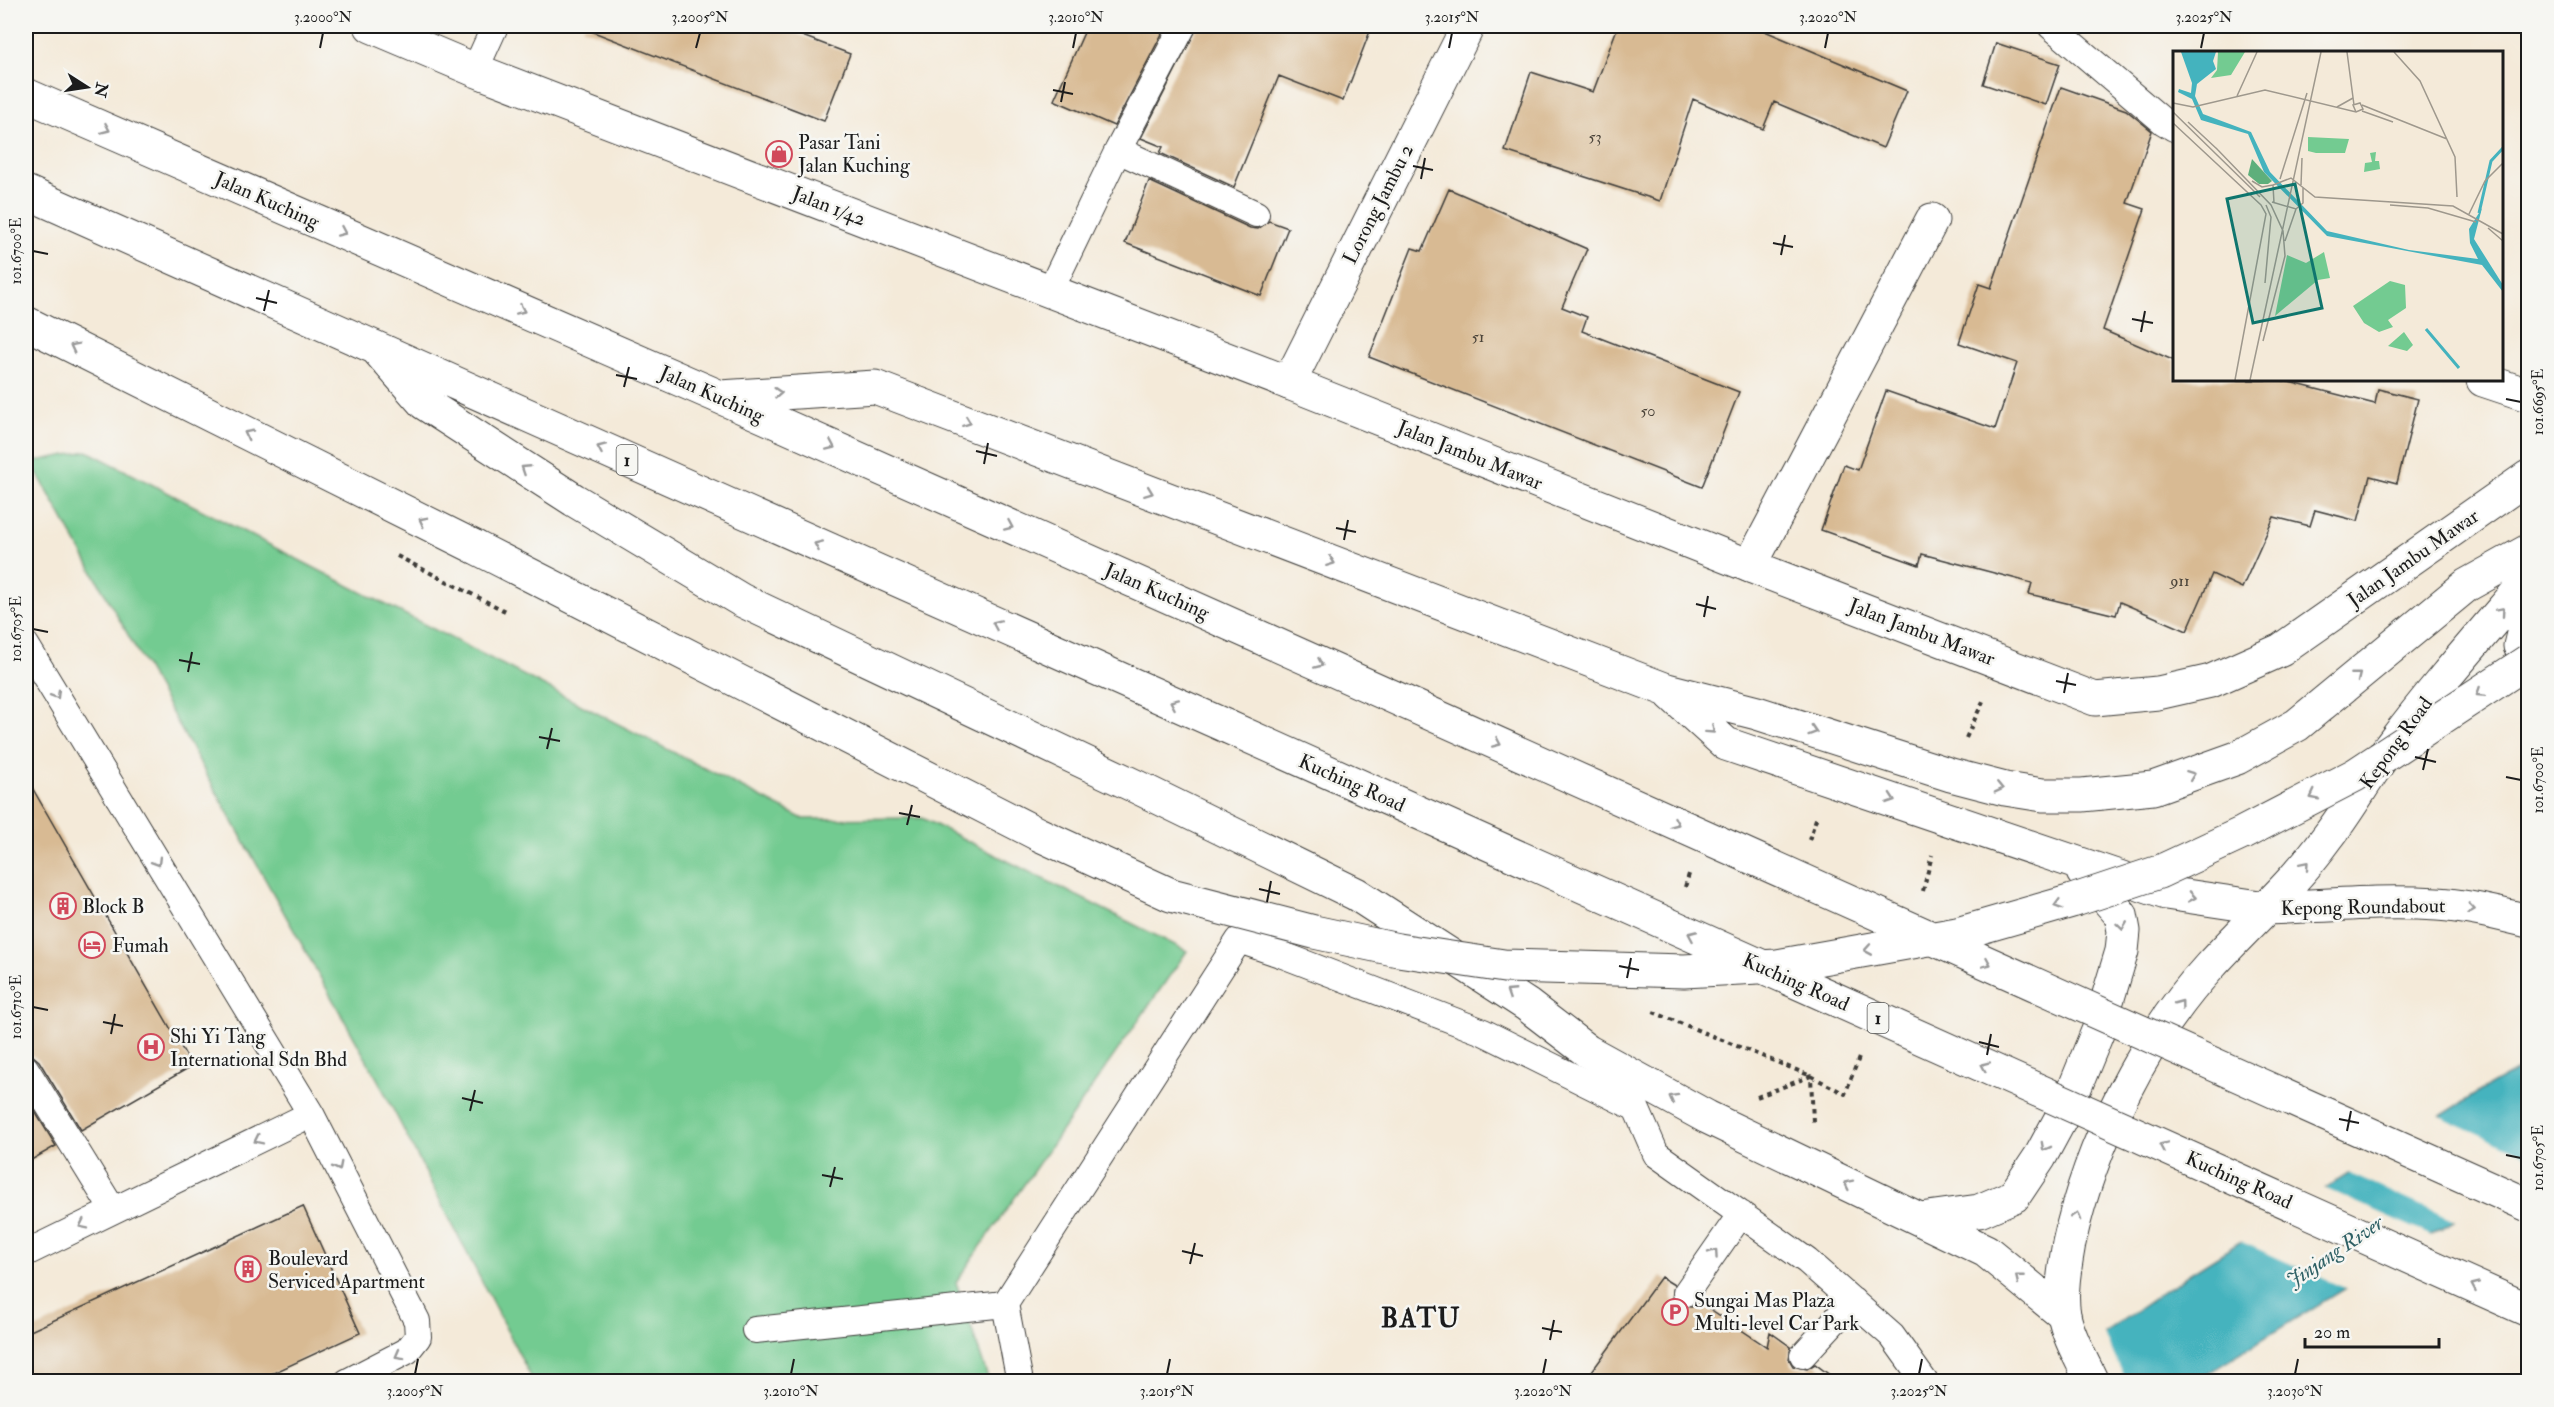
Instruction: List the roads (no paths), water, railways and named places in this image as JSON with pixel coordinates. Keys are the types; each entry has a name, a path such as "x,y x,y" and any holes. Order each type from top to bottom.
{"main road":[{"name":"Jalan 1/42","path":"371,26 475,70 1289,383"},
{"name":"Lorong Jambu 2","path":"1289,383 1468,26"},
{"name":"Jalan Kuching","path":"26,94 720,397 2529,1205"},
{"name":"1","path":"26,192 376,348"},
{"path":"1750,566 1932,220"},
{"path":"26,323 1038,834 1171,895 1366,943 1504,966 1684,971 1777,966 1957,934 2072,901 2159,872 2355,775 2529,661 2520,646 2529,613"},
{"path":"376,348 424,404 574,500 741,600 1147,791 1356,894 1527,1005 1587,1051 1707,1117 1986,1251 2066,1322"},
{"name":"Kuching Road","path":"376,348 2529,1310"},
{"path":"2485,381 2529,395"},
{"name":"Jalan Jambu Mawar","path":"1289,383 1750,566 2096,699 2158,693 2211,681 2281,650 2529,477"},
{"path":"720,397 875,387 1667,690 1757,713 1960,778 2043,795 2082,795 2153,788 2237,758 2297,725 2467,585 2529,551"},
{"name":"Kepong Road","path":"2266,909 2327,840 2388,748 2529,580"},
{"path":"1667,690 1726,744 2166,893 2266,909"},
{"path":"1920,1219 1979,1211 2014,1196 2040,1157 2067,1107 2098,1031 2122,951 2124,931 2121,915 2087,874 2056,855"},
{"name":"Kepong Roundabout","path":"2092,1382 2066,1322 2065,1266 2074,1220 2094,1162 2132,1077 2167,1022 2208,967 2266,909 2366,904 2438,904 2493,912 2529,921"}],"lane":[{"path":"475,70 495,26"},
{"path":"1050,291 1118,150 1183,26"},
{"path":"2051,26 2164,122 2173,127"},
{"path":"1118,150 1256,214"},
{"path":"26,645 311,1114 417,1321 418,1337 407,1351 346,1382"},
{"path":"1020,1382 1005,1304 1239,940 1483,1032 1636,1108"},
{"path":"1587,1051 1636,1108 1656,1154 1807,1261 1892,1336 1925,1382"},
{"path":"26,1069 113,1210"},
{"path":"26,1253 311,1114"},
{"path":"1686,1293 1741,1214"},
{"path":"1803,1355 1852,1301"},
{"path":"755,1330 1005,1304"}],"water":[{"name":"Jinjang River","path":"2528,1064 2528,1175 2195,1381 2034,1382 2189,1274 2482,1090"}],"place":[{"name":"Pasar Tani Jalan Kuching","path":"779,154"},
{"name":"Block B","path":"63,906"},
{"name":"Fumah","path":"92,945"},
{"name":"Shi Yi Tang International Sdn Bhd","path":"151,1047"},
{"name":"Boulevard Serviced Apartment","path":"248,1269"},
{"name":"Sungai Mas Plaza Multi-level Car Park","path":"1675,1312"}],"district":[{"name":"BATU","path":"1421,1319"}]}
